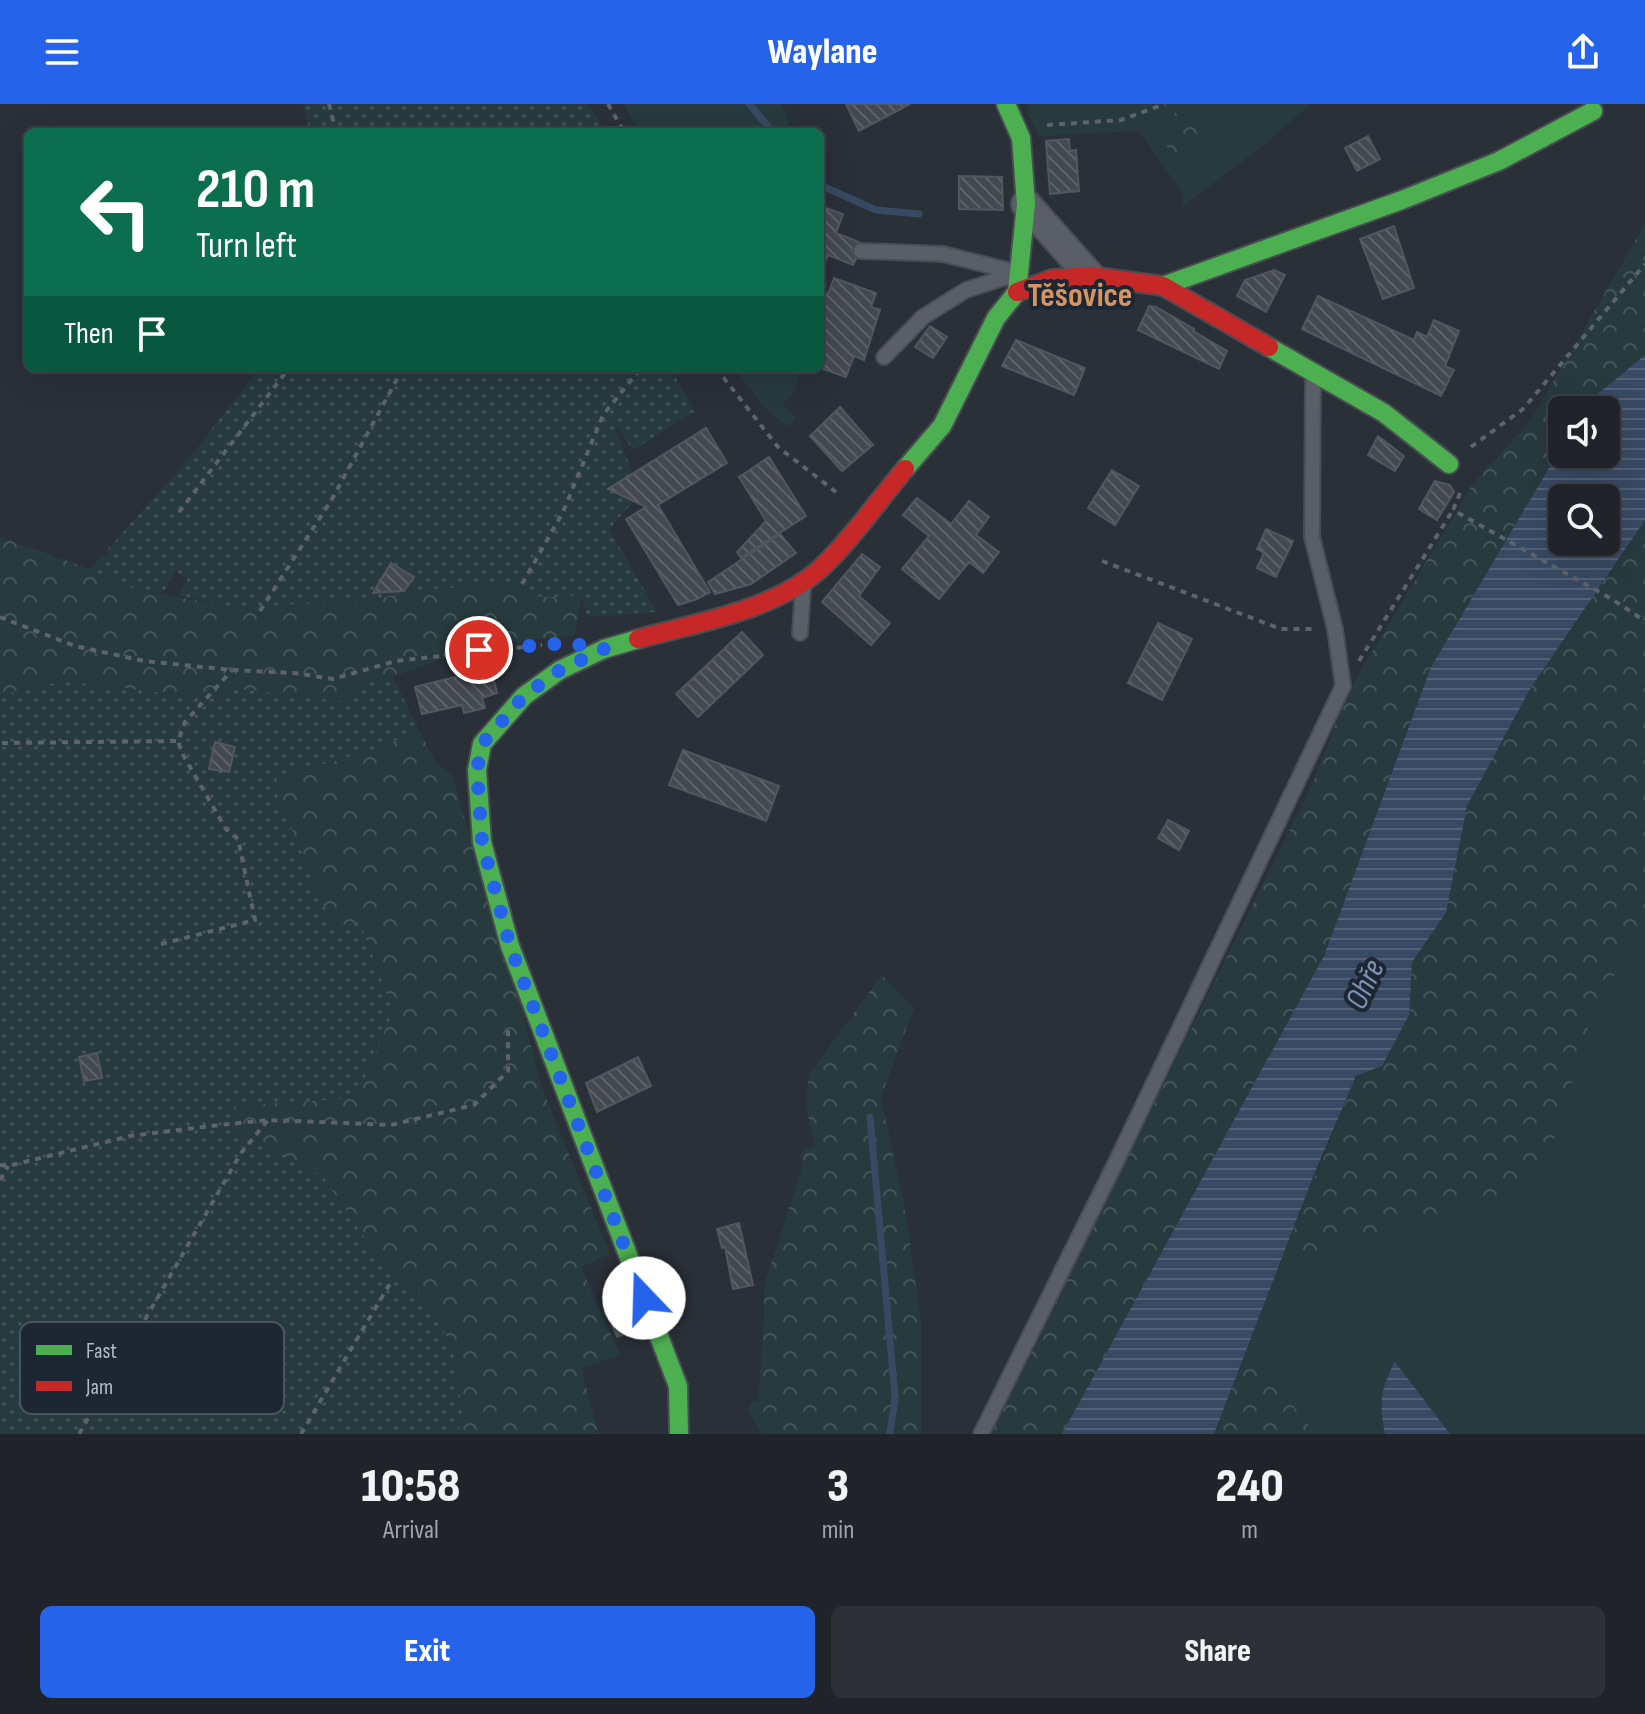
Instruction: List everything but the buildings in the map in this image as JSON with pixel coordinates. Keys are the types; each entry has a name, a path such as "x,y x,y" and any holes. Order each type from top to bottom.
{"street":[{"path":"679,1434 678,1386 510,946 482,842 477,770 482,744 524,696 560,670 604,649 764,603 803,581 820,569 942,426 996,318 1018,282 1026,204 1021,138 1006,104"},
{"path":"1163,286 1402,200 1499,161 1600,107"},
{"path":"1026,204 1090,276"},
{"path":"1018,282 1090,276 1163,286 1384,413 1449,464"}],"lane":[{"path":"861,251 943,254 1018,282"},
{"path":"884,357 923,317 966,290 1018,282"},
{"path":"981,1434 1118,1158 1343,686 1335,629 1312,537 1313,372"},
{"path":"800,633 803,581"}],"path":[{"path":"329,104 335,128"},
{"path":"608,104 622,128"},
{"path":"1017,126 1121,120 1165,104"},
{"path":"1343,686 1453,510 1461,481 1449,464 1523,409 1645,264"},
{"path":"179,512 286,372"},
{"path":"260,611 332,499 401,372"},
{"path":"522,584 563,512 603,415 638,372"},
{"path":"719,372 778,447 865,515"},
{"path":"1453,510 1645,621"},
{"path":"1102,561 1281,629 1335,629"},
{"path":"0,617 75,646 144,661 333,679 396,661 553,644"},
{"path":"161,944 255,920 238,839 226,829 178,741 185,722 232,670"},
{"path":"2,743 178,741"},
{"path":"0,1165 8,1166 130,1136 268,1120 391,1125 474,1105 508,1071 509,1024"},
{"path":"144,1322 241,1153 268,1120"},
{"path":"0,1180 8,1166"},
{"path":"301,1434 392,1280"},
{"path":"79,1434 91,1414"}],"green space":[{"path":"303,104 587,104 601,128 309,128"},
{"path":"624,104 781,104 789,128 638,128"},
{"path":"1028,104 1311,104 1264,145 1182,207 1183,194 1139,131 1039,136 1027,113"},
{"path":"1192,104 1212,139 1175,160 1154,125"},
{"path":"1645,224 1645,355 1595,396 1548,396 1549,468 1431,667 1324,956 1062,1434 990,1434 1313,783 1348,692 1473,484 1531,420"},
{"path":"256,372 674,372 695,411 633,450 613,421 637,486 632,503 609,529 657,612 587,617 582,595 537,596 513,583 423,590 362,601 226,606 178,595 188,579 176,571 163,593 135,589 90,569 103,555 107,555 108,549 191,456"},
{"path":"736,372 800,372 796,391 782,405 796,418 787,427 767,410"},
{"path":"1645,520 1645,1434 1214,1434 1313,1177"},
{"path":"1645,520 1645,924 1593,1011 1541,1184 1281,1261 1356,1076 1382,1066 1409,1015 1412,962 1446,913 1467,806 1530,689"},
{"path":"0,537 90,569 135,589 226,606 362,601 423,590 514,583 537,596 582,595 575,635 477,646 393,677 361,685 342,701 230,688 215,699 64,681 0,695"},
{"path":"393,677 419,730 376,749 271,779 333,927 360,922 393,1011 356,1098 236,1106 238,1138 281,1153 323,1177 374,1251 419,1292 452,1345 463,1415 458,1434 0,1434 0,695 64,681 215,699 230,688 342,701 361,685"},
{"path":"419,730 436,763 452,774 466,823 488,880 542,1088 610,1254 581,1267 620,1355 581,1368 599,1434 458,1434 463,1415 452,1345 419,1292 374,1251 323,1177 238,1139 236,1106 281,1102 333,927 271,779 376,749"},
{"path":"882,975 914,1008 881,1097 906,1215 921,1323 921,1434 761,1434 748,1410 751,1402 758,1401 764,1286 801,1171 802,1150 815,1147 806,1105 809,1074"},
{"path":"1248,1348 1315,1434 1214,1434"}],"water":[{"name":"Ohře","path":"1645,355 1645,520 1530,689 1467,806 1446,913 1412,962 1409,1015 1382,1066 1356,1076 1313,1177 1214,1434 1062,1434 1324,956 1431,667 1549,468 1620,468 1620,396 1595,396"},
{"path":"1395,1361 1450,1434 1385,1434 1382,1397"}],"waterway":[{"path":"749,104 770,128"},
{"path":"824,187 876,210 919,214"},
{"path":"870,1117 895,1397 890,1434"}],"traffic: fast":[{"path":"905,469 942,426 996,318 1017,292 1026,204 1021,138 1006,104"},
{"path":"1163,286 1402,200 1499,161 1593,111"},
{"path":"1269,347 1384,413 1449,464"},
{"path":"638,639 604,649 560,670 524,696 482,744 477,770 482,842 510,946 678,1386 679,1434"}],"traffic: jam":[{"path":"1017,292 1052,279 1090,276 1163,286 1269,347"},
{"path":"638,639 758,605 803,582 843,545 905,469"}],"district":[{"name":"Těšovice","path":"1080,294"}],"route":[{"path":"479,650 568,643 604,649 560,670 524,696 482,744 477,770 482,842 510,946 644,1298"}]}
